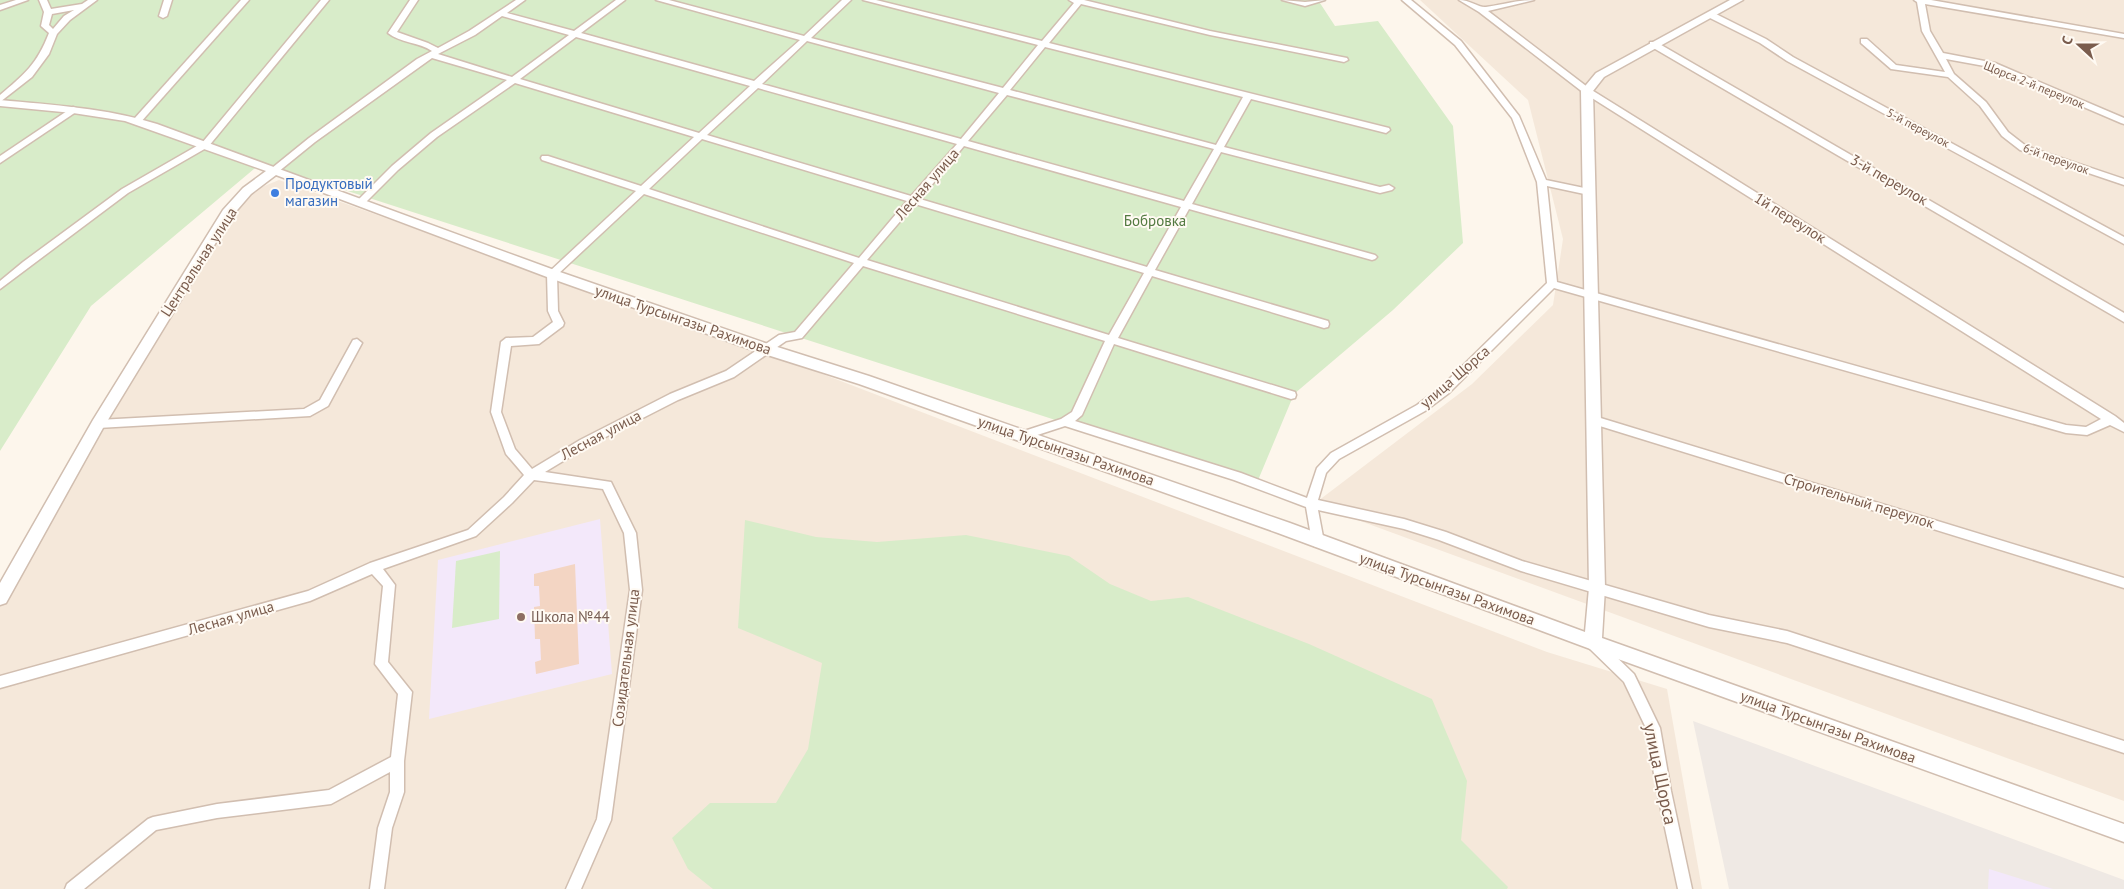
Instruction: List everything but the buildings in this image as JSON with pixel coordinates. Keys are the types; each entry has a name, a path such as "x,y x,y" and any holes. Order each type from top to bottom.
{"street":[{"path":"0,8 24,0"},
{"path":"43,0 48,12 45,26 53,33"},
{"path":"0,99 29,75 45,54 53,33 82,6 93,0"},
{"path":"163,16 168,0"},
{"path":"137,121 245,0"},
{"path":"0,286 26,264 125,191 205,145 325,0"},
{"path":"414,0 392,33 397,37 429,45 434,53 514,80 1150,270 1324,324"},
{"name":"Центральная улица","path":"0,598 98,424 227,213 247,191 356,107 420,61 472,33 521,0"},
{"path":"360,203 395,168 434,135 514,80 620,0"},
{"path":"660,0 1380,190 1389,188"},
{"path":"531,475 510,451 496,412 506,342 535,341 559,323 553,311 552,274 847,0"},
{"path":"866,0 1386,130"},
{"path":"1077,0 1210,33 1344,60"},
{"name":"Лесная улица","path":"0,682 310,596 374,567 472,533 508,500 531,475 584,443 674,397 730,374 783,338 798,335 963,142 1044,44 1077,0"},
{"path":"1286,0 1305,4 1321,0"},
{"path":"1406,0 1458,43 1516,118 1542,182 1552,284 2066,429 2087,431 2111,419"},
{"name":"1й переулок","path":"1463,0 1482,10 1587,91 2124,428"},
{"path":"1482,10 1530,0"},
{"path":"1593,642 1597,588 1587,91 1600,75 1653,44 1738,0"},
{"path":"1940,54 1926,31 1920,0 2124,36"},
{"path":"48,12 82,6"},
{"path":"500,13 1372,257"},
{"name":"5-й переулок","path":"1712,15 1763,40 1790,58 2124,241"},
{"path":"1864,41 1890,65 1951,75"},
{"name":"3-й переулок","path":"1653,44 2124,318"},
{"name":"6-й переулок","path":"1940,54 1951,75 1983,104 2013,142 2023,148 2124,182"},
{"name":"Щорса 2-й переулок","path":"1940,54 1992,65 2124,122"},
{"path":"1022,436 1065,422 1076,415 1111,340 1248,96"},
{"name":"улица Турсынгазы Рахимова","path":"0,103 73,110 137,121 275,170 552,274 766,350 864,380 1022,436 2124,833"},
{"path":"0,160 73,110"},
{"path":"545,158 861,262 1291,395"},
{"path":"1542,182 1589,192"},
{"name":"улица Щорса","path":"1311,504 1321,471 1335,456 1421,408 1445,390 1552,284"},
{"path":"98,424 306,413 324,403 357,343"},
{"name":"Строительный переулок","path":"1594,420 2124,583"},
{"path":"1065,422 1237,476 1311,504 1337,508 1404,524 1442,536 1521,566 1709,621 1787,637 2124,748"},
{"name":"Созидательная улица","path":"531,475 608,485 630,533 636,590 604,820 573,889"},
{"path":"1311,504 1318,542"},
{"path":"374,567 390,585 381,664 405,692 397,761 397,792 385,828 377,889"},
{"name":"улица Щорса","path":"1593,642 1629,678 1654,728 1664,791 1685,889"},
{"path":"72,889 153,824 217,811 331,797 397,761"}],"shaded area":[{"path":"1420,0 2124,0 2124,801 1314,504 1472,384 1553,305 1563,239 1528,100"},
{"path":"279,180 812,370 1547,652 1667,689 1702,889 0,889 0,606 59,500 228,214 252,191"},
{"name":"Школа №44","path":"600,519 612,674 429,719 438,560"},
{"path":"1693,721 2124,880 2124,889 1729,889"},
{"path":"1989,869 2053,889 1988,889"}],"green space":[{"name":"Бобровка","path":"0,0 1318,0 1335,26 1378,21 1453,126 1463,243 1393,310 1294,394 1256,485 261,163 91,306 0,451"},
{"path":"745,520 816,537 877,542 966,535 1069,556 1110,584 1151,601 1188,597 1309,644 1432,699 1467,781 1461,840 1508,887 1507,889 713,889 688,869 672,838 710,803 776,803 808,749 822,663 738,628"},
{"path":"500,551 499,619 452,628 456,561"}],"place":[{"name":"Продуктовый магазин","path":"275,193"},
{"name":"Школа №44","path":"521,617"}]}
